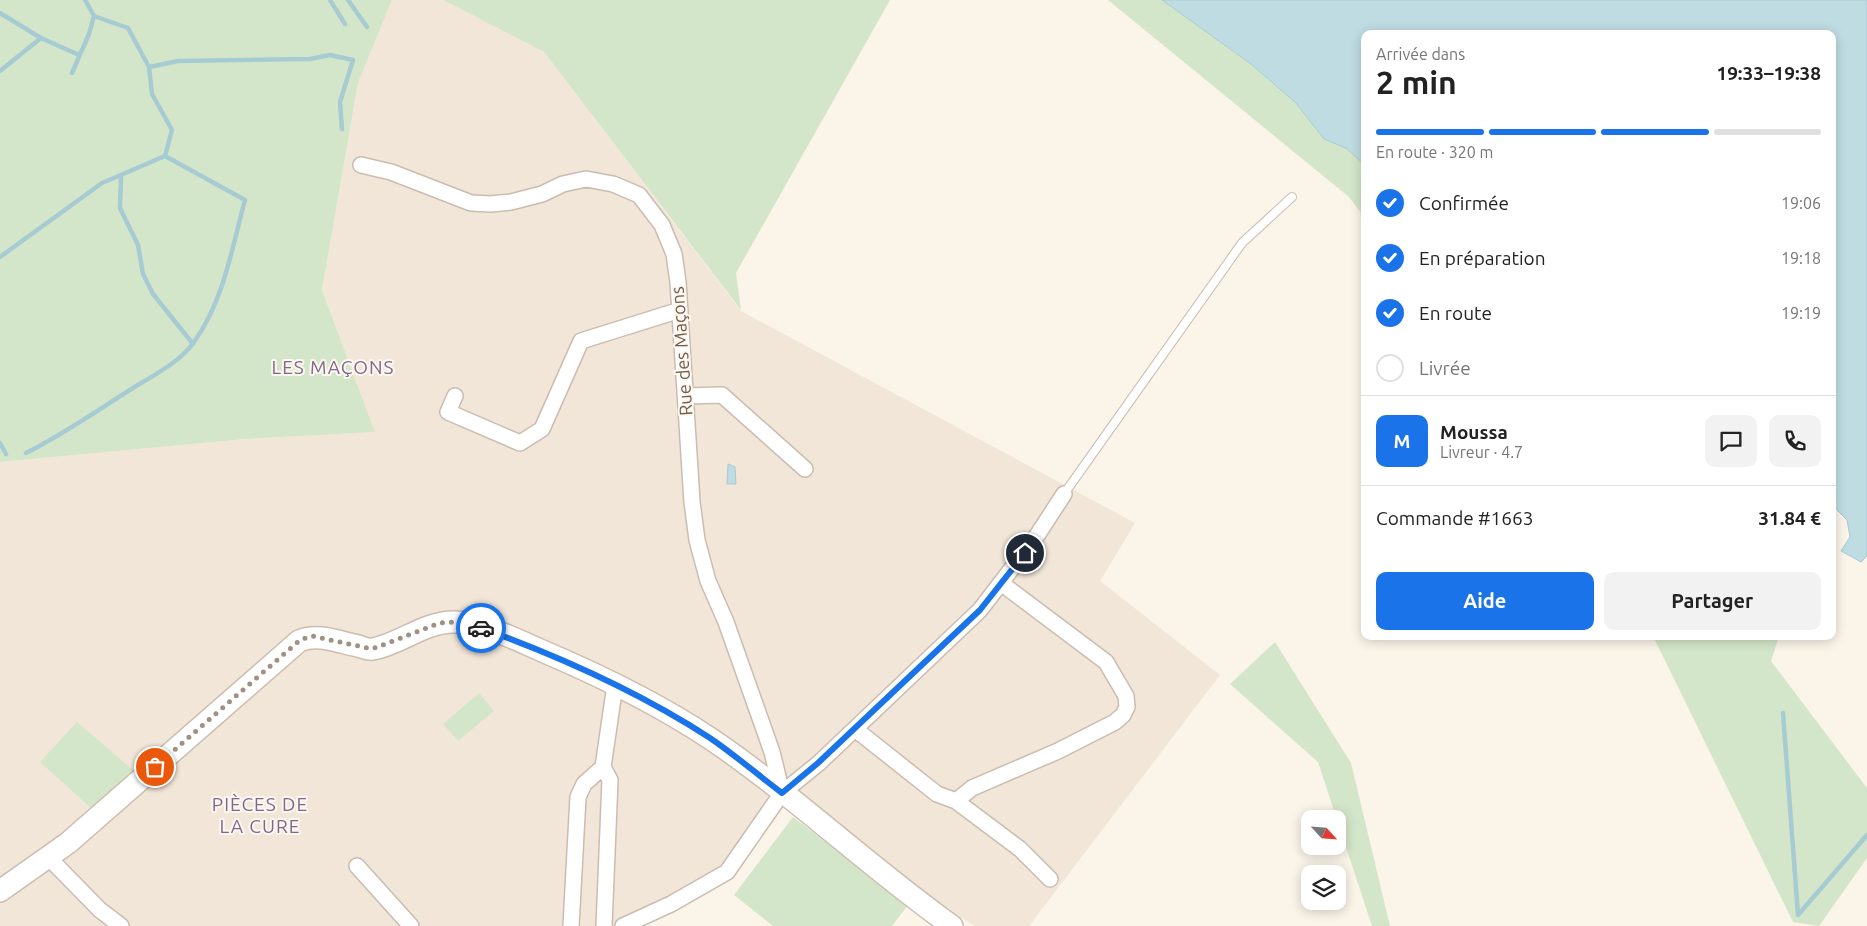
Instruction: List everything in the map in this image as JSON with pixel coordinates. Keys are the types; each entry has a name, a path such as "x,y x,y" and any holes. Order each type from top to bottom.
{"street":[{"name":"Rue des Maçons","path":"361,165 391,172 471,203 511,202 542,194 563,184 586,179 612,184 639,195 662,225 674,254 680,310 692,502 697,540 708,581 726,622 772,752 782,793"},
{"path":"455,396 448,412 520,443 542,429 581,341 680,310"},
{"path":"685,396 722,395 805,469"},
{"path":"623,926 671,904 720,877 754,836 782,793 855,729 980,610 1036,537 1064,494"},
{"path":"956,801 972,788 1058,752 1115,722 1123,715 1127,706 1126,696 1106,662 1001,583"},
{"path":"0,891 49,858 300,640 312,636 372,649 440,623 455,622 475,626 524,644 615,685 668,713 710,739 782,793 918,902 952,926"},
{"path":"604,926 610,780 604,767 615,685"},
{"path":"855,729 938,794 956,801 1020,850 1050,879"},
{"path":"571,926 578,797 584,784 604,767"},
{"path":"49,858 100,910 121,926"},
{"path":"357,866 410,926"}],"lane":[{"path":"1064,494 1242,243 1292,197"}],"shaded area":[{"path":"392,0 443,0 544,52 741,311 1135,523 1100,581 1220,675 1029,926 974,926 782,793 713,881 622,926 0,926 0,462 246,439 375,432 322,290 358,83"}],"green space":[{"path":"0,0 392,0 358,83 322,290 375,432 246,439 0,462"},
{"path":"443,0 890,0 736,273 741,310 544,52"},
{"path":"1108,0 1162,0 1251,64 1296,103 1324,139 1346,148 1361,161 1361,213 1349,197"},
{"path":"1655,640 1778,640 1771,661 1867,788 1867,858 1819,926 1793,922"},
{"path":"1275,642 1351,763 1390,926 1372,926 1346,847 1346,810 1334,810 1318,762 1230,684"},
{"path":"479,693 494,711 458,741 443,724"},
{"path":"77,722 133,770 92,809 40,762"},
{"path":"793,817 908,905 892,926 773,926 734,895"}],"water":[{"path":"1162,0 1867,0 1867,556 1861,562 1841,551 1850,537 1847,520 1836,509 1836,30 1361,30 1361,161 1346,148 1324,139 1296,103 1251,64"},
{"path":"728,464 735,467 736,484 727,484"}],"waterway":[{"path":"72,73 89,34 94,16 85,0"},
{"path":"330,0 345,24"},
{"path":"348,0 367,27"},
{"path":"0,13 41,38 79,55"},
{"path":"94,16 128,28 149,67 152,94 172,130 165,156"},
{"path":"0,71 41,38"},
{"path":"149,67 178,61 310,59 330,55 353,60 340,102 342,129"},
{"path":"0,257 102,183 165,156"},
{"path":"26,453 67,430 182,356 194,342 213,309 226,273 245,200 165,156"},
{"path":"121,177 120,208 138,245 143,274 153,294 193,344"},
{"path":"0,443 6,454"},
{"path":"1783,713 1798,915 1867,835"}],"way so far":[{"path":"155,767 300,640 312,636 372,649 440,623 455,622 481,628"}],"district":[{"name":"LES MAÇONS","path":"333,367"},
{"name":"PIÈCES DE LA CURE","path":"260,815"}],"route":[{"path":"481,628 571,663 668,713 710,739 782,793 818,763 980,610 1025,553"}]}
